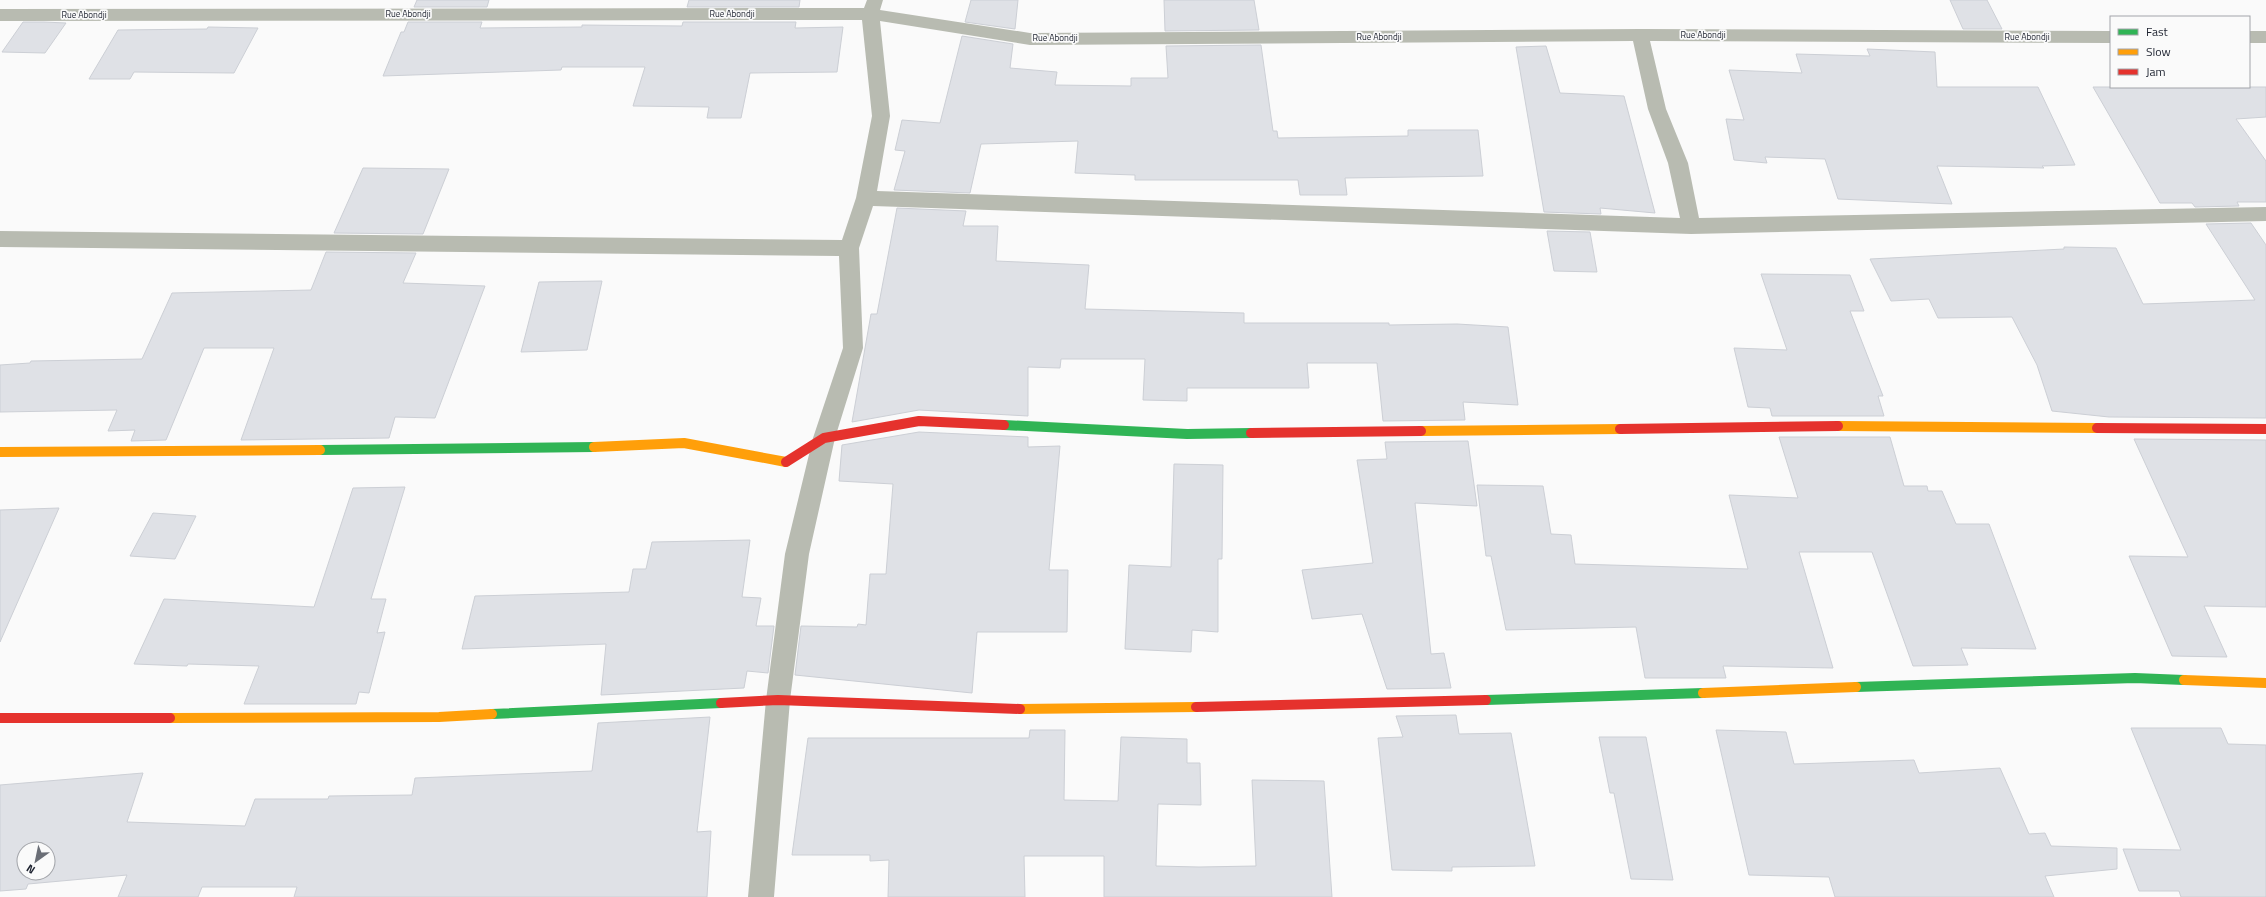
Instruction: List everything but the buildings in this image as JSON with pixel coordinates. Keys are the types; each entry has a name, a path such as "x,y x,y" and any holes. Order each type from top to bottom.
{"street":[{"name":"Rue Abondji","path":"0,15 873,7 1030,39 1640,35 2110,37"},
{"path":"761,897 778,700 797,554 824,438 853,348 849,248 866,198 881,116 873,7"},
{"path":"1640,35 1657,109 1678,163 1690,226"},
{"path":"2250,37 2266,37"},
{"path":"866,198 1690,226 2266,214"},
{"path":"0,239 849,248"},
{"path":"0,452 561,448 684,444 787,462 824,438 919,421 1187,434 1820,426 2266,428"},
{"path":"0,718 439,717 778,700 1036,710 1430,702 2135,678 2266,683"}],"traffic: fast":[{"path":"1004,425 1187,434 1251,433"},
{"path":"320,450 594,447"},
{"path":"1856,687 2135,678 2184,680"},
{"path":"1486,700 1703,693"},
{"path":"492,714 721,703"}],"traffic: slow":[{"path":"1838,426 2097,428"},
{"path":"1421,431 1620,429"},
{"path":"594,447 684,443 786,462"},
{"path":"0,452 320,450"},
{"path":"2184,680 2266,683"},
{"path":"1703,693 1856,687"},
{"path":"1020,709 1196,707"},
{"path":"170,718 439,717 492,714"}],"traffic: jam":[{"path":"786,462 824,438 919,421 1004,425"},
{"path":"1620,429 1838,426"},
{"path":"2097,428 2266,429"},
{"path":"1251,433 1421,431"},
{"path":"721,703 778,700 1020,709"},
{"path":"1196,707 1486,700"},
{"path":"0,718 170,718"}]}
